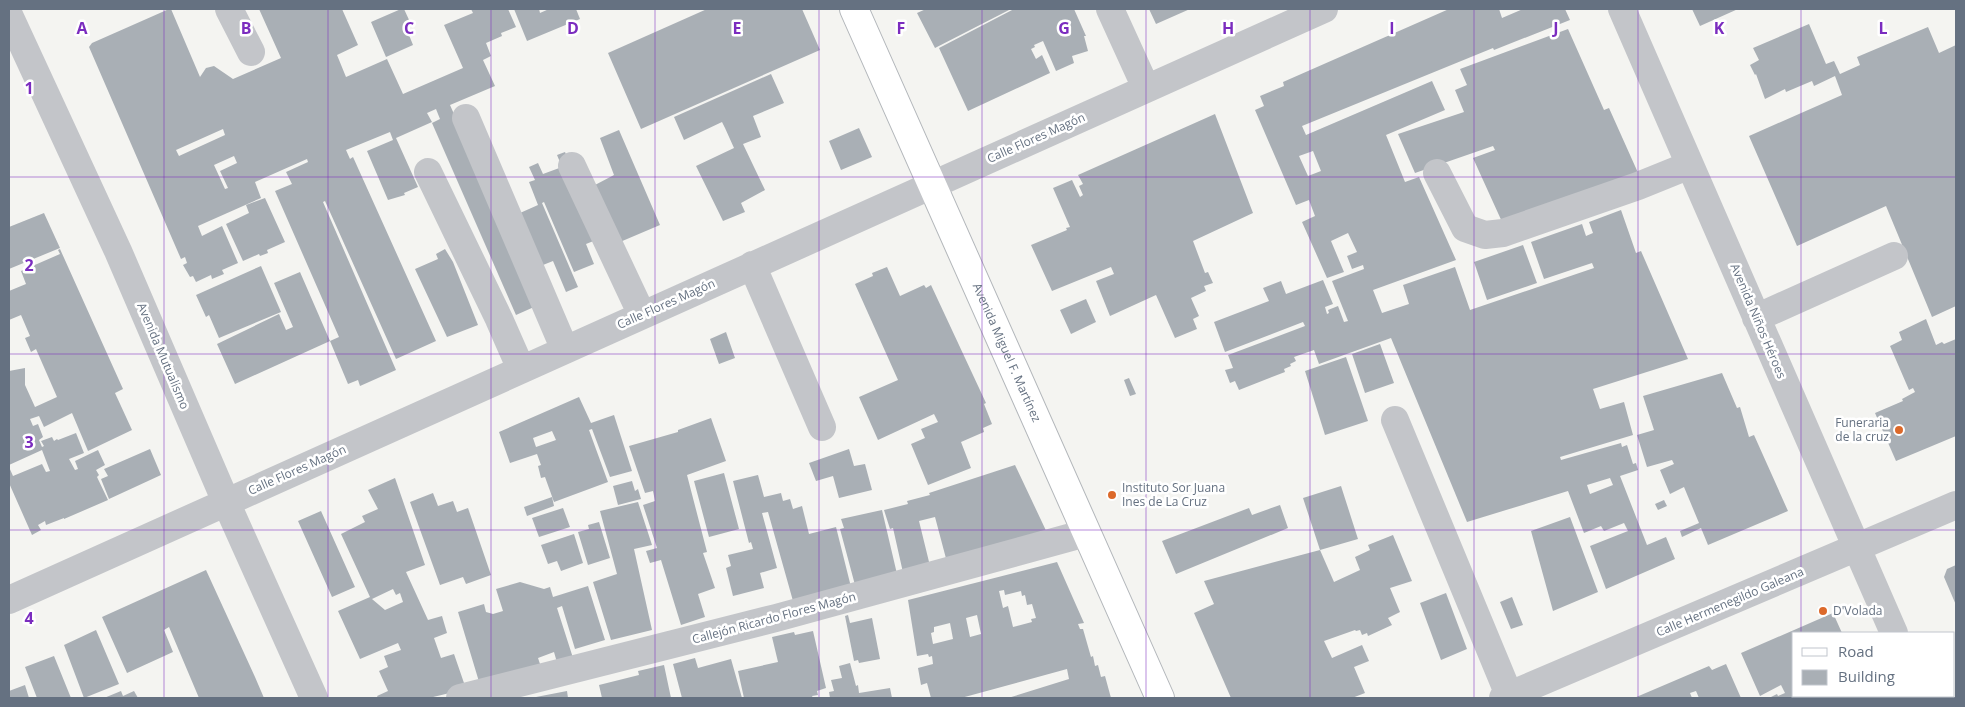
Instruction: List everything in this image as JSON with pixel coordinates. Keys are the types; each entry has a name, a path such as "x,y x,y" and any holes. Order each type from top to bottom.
{"main road":[{"name":"Avenida Miguel F. Martínez","path":"854,9 1160,698"}],"street":[{"path":"229,9 251,52"},
{"path":"1110,9 1146,88"},
{"name":"Calle Flores Magón","path":"9,600 1324,9"},
{"name":"Avenida Niños Héroes","path":"1622,9 1894,632"},
{"name":"Avenida Mutualismo","path":"9,15 118,251 226,502 314,698"},
{"path":"466,118 565,350"},
{"path":"1438,173 1466,228 1485,236 1512,230 1638,186 1690,165"},
{"path":"572,166 642,315"},
{"path":"428,172 495,310 521,369"},
{"path":"1756,318 1894,256"},
{"path":"752,265 822,428"},
{"path":"1395,420 1506,697"},
{"name":"Calle Hermenegildo Galeana","path":"1506,697 1856,549 1956,504"},
{"name":"Callejón Ricardo Flores Magón","path":"460,698 786,615 1086,533"}],"building":[{"path":"171,9 200,77 206,68 214,66 233,79 281,58 259,9 342,9 358,45 337,55 346,77 387,59 403,94 463,68 444,25 473,13 471,9 508,9 516,27 501,33 502,36 486,43 491,56 483,60 495,86 450,105 496,209 534,307 516,315 432,123 440,119 436,109 427,113 432,122 396,138 418,187 404,193 405,195 388,200 367,151 393,140 390,132 346,150 350,159 353,157 436,341 396,359 325,201 323,202 396,370 360,386 358,380 348,384 330,341 339,337 275,191 292,184 286,172 308,162 307,159 255,182 261,198 198,226 202,236 222,226 238,263 222,270 224,274 212,279 211,275 196,282 193,276 190,277 183,265 187,263 185,257 181,259 89,47 92,43","holes":["223,129 225,135 179,156 176,150","234,156 237,163 220,171 228,188 225,189 214,165"]},
{"path":"404,9 410,22 405,25 413,45 386,57 371,22"},
{"path":"514,9 539,9 540,13 549,9 576,9 580,19 527,41"},
{"path":"707,9 802,9 820,50 641,129 608,53"},
{"path":"926,9 1011,9 935,48 917,13"},
{"path":"1014,9 1074,9 1086,36 1084,36 1088,51 1072,56 1074,63 1056,71 1043,41 1034,45 1035,47 1031,49 1036,59 1042,55 1050,73 968,111 939,48"},
{"path":"1149,9 1190,9 1156,24"},
{"path":"1449,9 1499,9 1502,18 1523,9 1565,9 1570,20 1494,50 1493,48 1302,126 1306,135 1432,81 1445,110 1386,135 1405,182 1419,177 1456,260 1373,290 1382,313 1409,304 1403,285 1455,267 1470,310 1594,268 1592,263 1544,279 1531,242 1582,224 1586,236 1593,233 1589,222 1621,210 1636,253 1641,251 1688,359 1593,389 1600,409 1624,402 1633,435 1560,457 1561,460 1621,443 1622,447 1627,445 1633,464 1636,463 1638,470 1620,476 1647,545 1666,537 1675,559 1606,589 1590,546 1628,531 1624,523 1604,531 1601,526 1584,533 1568,491 1467,522 1391,338 1319,364 1314,350 1294,357 1296,361 1284,369 1285,372 1239,390 1235,381 1230,383 1225,370 1233,368 1228,355 1305,326 1303,322 1225,352 1214,322 1269,301 1263,288 1281,281 1286,294 1323,280 1333,304 1325,307 1327,314 1329,313 1328,310 1338,306 1344,322 1348,321 1332,281 1364,269 1363,265 1352,269 1347,256 1357,252 1348,233 1331,241 1344,272 1327,278 1302,222 1315,216 1309,200 1296,205 1255,110 1264,106 1260,96 1284,86 1283,82","holes":["1313,151 1321,171 1308,176 1299,156","1610,478 1613,485 1590,494 1587,485"]},
{"path":"1692,9 1738,9 1700,26"},
{"path":"1809,24 1826,64 1834,61 1840,74 1860,65 1857,57 1928,27 1939,53 1956,45 1956,306 1932,317 1886,206 1797,246 1749,136 1842,95 1835,76 1814,86 1812,81 1786,92 1785,89 1765,99 1756,74 1750,65 1759,60 1753,48"},
{"path":"1568,29 1604,110 1609,108 1639,175 1503,224 1473,158 1495,150 1493,146 1415,173 1398,134 1464,112 1455,90 1467,85 1460,69"},
{"path":"771,74 784,103 753,116 761,137 743,144 765,190 741,203 745,212 723,221 696,166 734,148 725,128 722,122 684,140 674,117"},
{"path":"1215,114 1253,213 1193,241 1205,273 1208,272 1213,283 1204,286 1206,291 1191,298 1199,316 1193,319 1197,329 1175,338 1156,295 1110,316 1096,281 1114,274 1111,267 1052,291 1031,245 1070,227 1053,188 1072,180 1080,197 1083,195 1079,186 1083,184 1078,175"},
{"path":"859,128 872,157 841,170 829,141"},
{"path":"619,130 660,225 620,242 595,185 614,175 600,138"},
{"path":"565,152 601,238 586,244 594,264 574,272 544,202 542,203 578,287 566,292 553,261 533,269 511,217 538,205 529,182 535,180 529,167 538,163 543,174 562,167 557,155"},
{"path":"265,198 285,242 267,250 268,253 260,256 259,254 243,261 226,224 249,213 246,205"},
{"path":"44,213 60,248 9,269 9,227"},
{"path":"1523,245 1537,283 1487,300 1474,262"},
{"path":"60,249 123,389 115,393 132,430 88,451 72,413 44,427 39,416 30,419 33,426 38,424 43,437 39,440 42,447 44,446 41,441 52,437 54,441 76,433 84,453 69,459 75,470 78,469 75,461 98,450 105,465 96,470 99,475 97,477 108,500 46,525 45,521 38,525 41,530 32,535 9,483 9,467 13,476 42,464 46,472 50,471 42,450 9,465 9,371 25,368 25,385 35,407 57,397 36,349 31,352 25,338 30,336 21,315 9,320 9,291 26,284 21,271 60,254 58,250"},
{"path":"445,249 453,262 478,325 447,337 415,269 438,259 436,254"},
{"path":"261,266 281,312 219,338 209,315 206,317 196,295"},
{"path":"887,267 900,296 924,285 926,288 931,285 986,403 984,404 992,424 983,428 984,432 961,442 971,468 928,485 911,444 925,438 921,429 938,422 934,414 878,440 859,397 898,380 855,284 873,276 872,273"},
{"path":"300,272 330,341 235,384 217,344 279,314 286,330 293,327 274,283"},
{"path":"1086,299 1096,322 1071,334 1060,310"},
{"path":"1926,319 1936,345 1956,339 1956,436 1896,461 1875,413 1903,401 1902,399 1915,392 1913,388 1909,390 1890,346 1902,340 1899,332"},
{"path":"726,332 735,358 719,364 710,339"},
{"path":"1380,344 1394,383 1365,393 1352,354"},
{"path":"1346,357 1368,421 1325,435 1305,371"},
{"path":"1722,373 1737,408 1740,407 1749,437 1754,435 1788,511 1708,545 1701,528 1682,537 1680,531 1699,523 1684,487 1670,494 1660,470 1674,464 1672,460 1647,467 1637,435 1654,430 1643,396"},
{"path":"1129,378 1136,394 1130,396 1124,380"},
{"path":"579,397 591,423 614,415 632,471 610,477 592,429 589,430 608,482 554,502 545,477 541,478 538,466 541,465 537,454 510,463 499,432","holes":["552,431 556,440 536,447 533,438"]},
{"path":"711,418 726,461 687,475 707,552 703,553 715,588 698,594 705,617 681,625 661,560 650,563 646,551 657,548 643,505 655,501 653,491 645,493 629,446 678,432 678,430"},
{"path":"150,449 161,475 109,499 101,479 108,476 104,469"},
{"path":"849,449 854,466 865,464 872,490 839,498 833,476 816,481 809,463"},
{"path":"1015,465 1050,539 948,566 935,517 919,521 931,570 904,577 893,528 890,529 884,510 908,504 907,501 930,495 929,493"},
{"path":"724,473 739,529 709,537 694,481"},
{"path":"758,475 764,497 781,493 783,501 790,499 793,509 802,506 809,534 836,527 851,587 793,601 768,512 762,513 777,568 760,573 764,588 733,596 726,568 731,566 728,555 753,549 751,542 749,543 733,481"},
{"path":"395,478 425,565 406,572 428,620 442,616 447,633 434,638 441,658 454,654 464,683 458,691 429,698 378,698 377,696 388,691 379,671 388,667 384,656 401,650 398,643 360,659 338,611 370,597 341,534 365,522 362,516 378,509 368,490","holes":["393,589 396,595 400,593 403,602 385,610 372,599"]},
{"path":"632,481 635,491 638,489 641,499 618,505 613,486"},
{"path":"1341,486 1358,539 1320,550 1303,498"},
{"path":"433,493 438,506 453,501 457,512 468,508 491,575 466,584 463,577 440,585 410,502"},
{"path":"552,497 554,506 527,516 524,507"},
{"path":"1664,500 1667,506 1658,510 1655,504"},
{"path":"638,502 652,545 634,549 652,630 611,640 593,582 617,574 600,511"},
{"path":"1280,505 1288,528 1176,574 1162,541 1249,508 1252,515"},
{"path":"563,508 570,527 539,537 532,518"},
{"path":"882,510 897,574 855,585 840,529 844,528 841,519"},
{"path":"321,511 355,587 332,597 298,521"},
{"path":"1570,517 1598,592 1553,611 1531,531"},
{"path":"599,522 610,558 588,565 578,532 589,529 588,525"},
{"path":"574,534 583,563 561,571 557,561 548,564 541,545"},
{"path":"1393,535 1412,581 1390,588 1400,612 1388,618 1392,625 1368,636 1367,633 1362,635 1360,630 1355,630 1324,641 1332,658 1362,645 1369,661 1354,667 1365,693 1352,698 1231,698 1194,613 1214,604 1204,581 1320,550 1334,582 1360,570 1355,557 1370,550 1368,545"},
{"path":"1057,562 1084,623 1078,624 1080,629 1083,629 1091,657 1093,656 1095,666 1098,665 1101,677 1105,676 1111,698 1008,698 1069,679 1067,669 961,698 931,698 927,683 921,685 918,668 933,664 932,656 929,657 928,654 917,656 908,600","holes":["1004,590 1005,595 1021,591 1022,596 1025,595 1027,605 1032,604 1036,618 1031,619 1032,622 1013,627 1008,606 1003,608 999,591","977,615 981,634 970,637 966,618","950,623 953,639 933,644 931,633 934,632 934,627"]},
{"path":"1956,565 1956,605 1944,577 1947,569"},
{"path":"206,570 264,698 199,698 169,627 164,630 173,652 127,673 102,617"},
{"path":"520,582 544,589 550,587 553,597 588,586 605,640 575,649 562,606 557,608 574,661 558,666 554,652 538,658 542,670 480,685 458,612 484,604 486,612 493,614 503,611 496,589"},
{"path":"1446,593 1467,649 1441,660 1420,603"},
{"path":"1512,597 1523,625 1511,629 1500,602"},
{"path":"1833,613 1842,632 1792,632 1792,697 1871,698 1769,698 1785,693 1781,685 1760,696 1741,653"},
{"path":"848,615 850,623 872,618 880,659 859,663 858,660 854,661 845,616"},
{"path":"96,630 119,684 84,698 64,645"},
{"path":"813,631 826,688 817,691 818,695 812,696 813,698 744,698 738,671 778,662 772,637 794,632 795,635"},
{"path":"54,656 71,698 37,698 25,667"},
{"path":"695,658 698,668 731,659 742,698 682,698 673,664"},
{"path":"850,663 859,693 890,688 892,698 830,698 829,692 834,691 831,680 842,678 839,666"},
{"path":"1726,664 1741,698 1699,698 1696,691 1690,693 1692,698 1634,698 1709,666 1712,670"},
{"path":"664,665 671,698 602,698 599,685 639,675 638,671"},
{"path":"25,685 29,698 9,698 9,691"},
{"path":"121,691 123,696 134,691 138,698 104,698"},
{"path":"567,691 568,698 536,698 536,697"}],"place":[{"name":"Funeraria de la cruz","path":"1899,430"},
{"name":"Instituto Sor Juana Ines de La Cruz","path":"1112,495"},
{"name":"D'Volada","path":"1823,611"}]}
